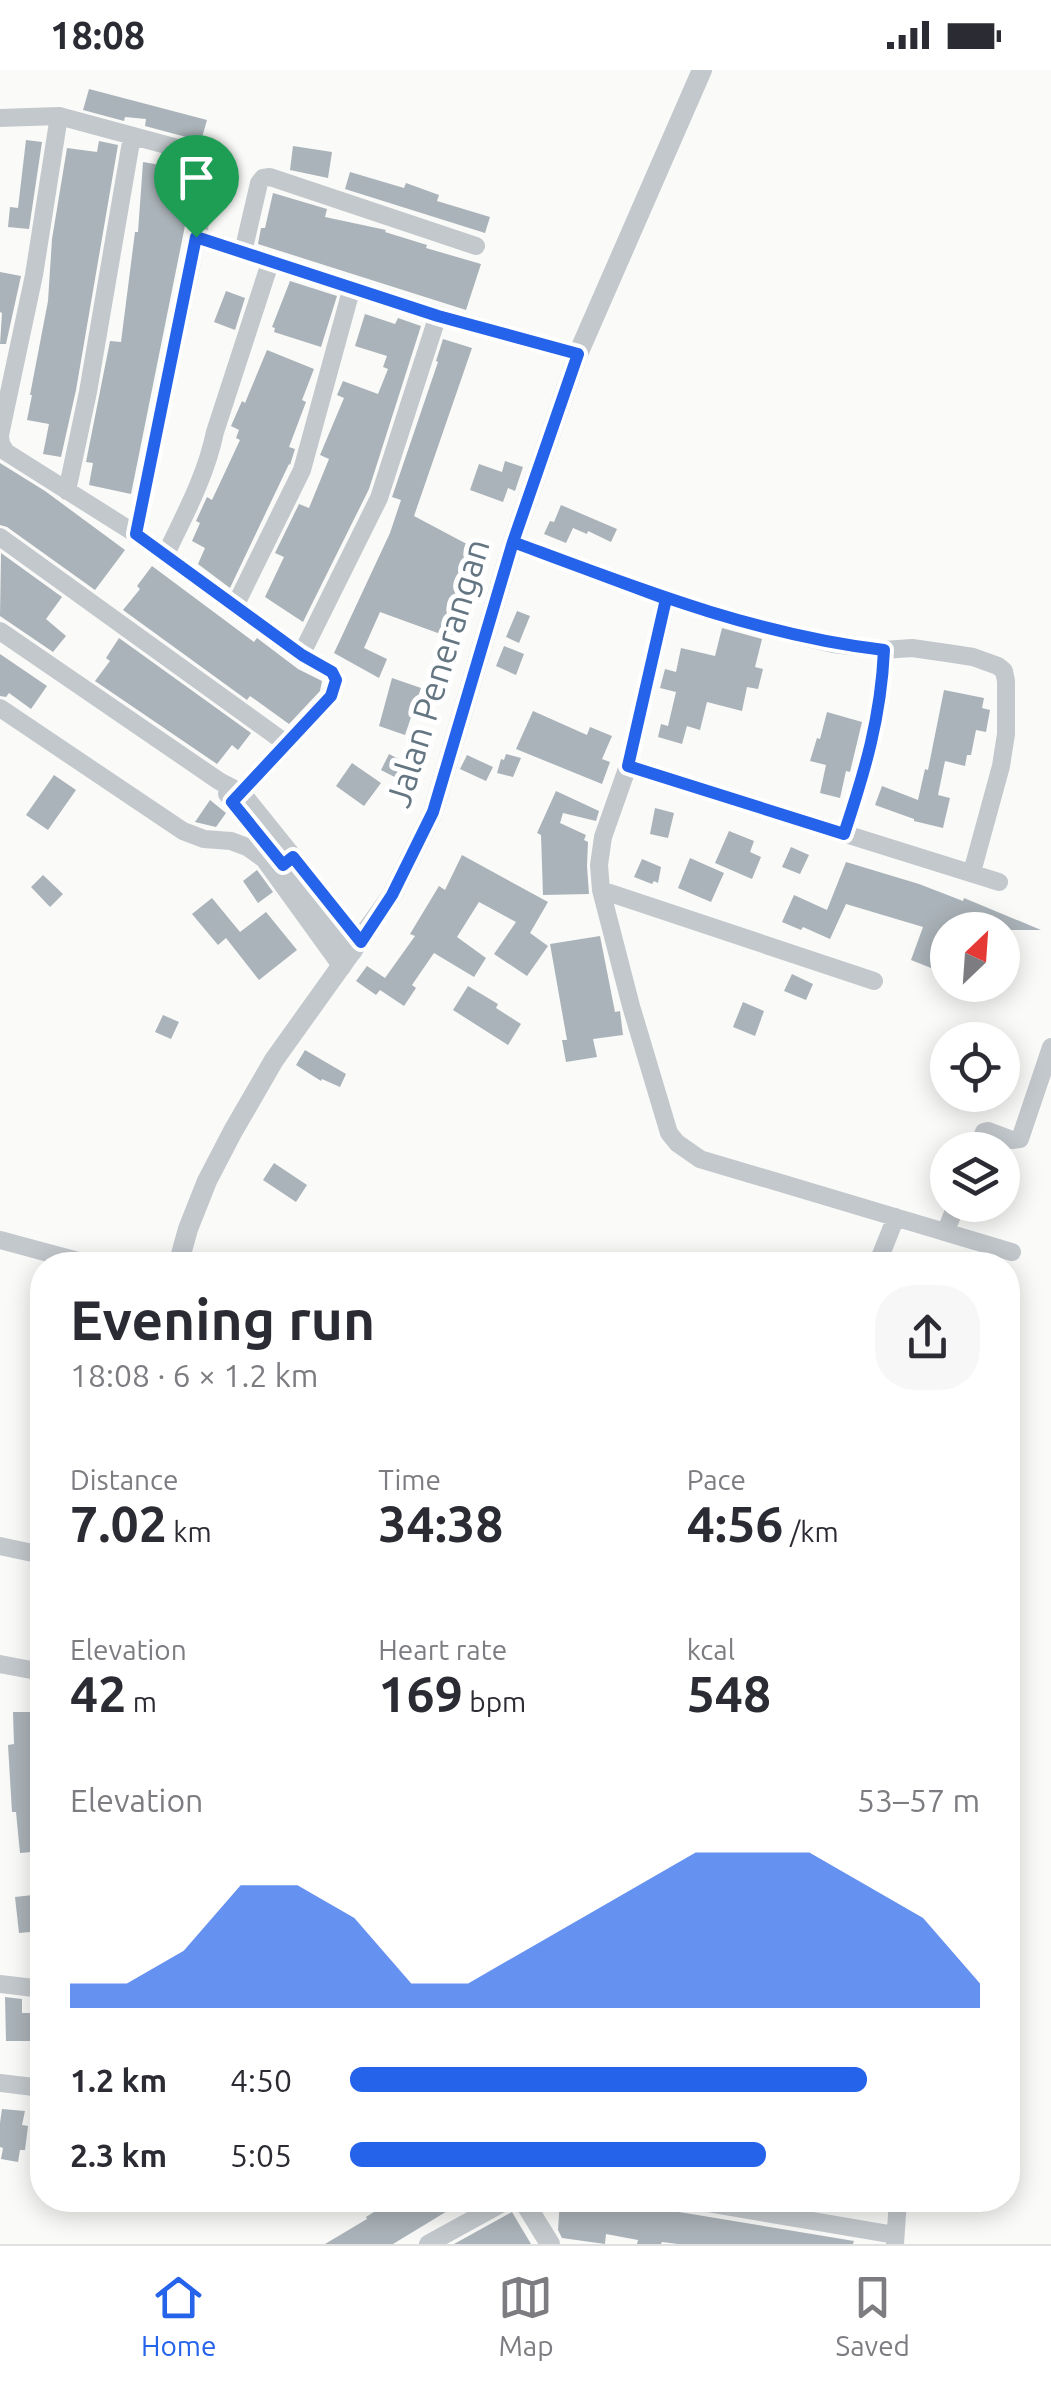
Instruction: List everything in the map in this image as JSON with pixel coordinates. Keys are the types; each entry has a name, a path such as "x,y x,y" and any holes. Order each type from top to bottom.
{"street":[{"name":"Jalan Penerangan","path":"182,1252 207,1181 233,1131 274,1060 392,895 433,812 513,542 578,354 702,70"},
{"path":"0,118 59,116 196,153 207,160 209,171 136,534"},
{"path":"59,116 34,275 1,444 6,452 136,534 302,655 332,672 336,680 331,696 237,798"},
{"path":"67,490 132,136"},
{"path":"243,252 259,183 270,177 476,246"},
{"path":"196,237 438,316 578,354"},
{"path":"165,556 211,452 270,262"},
{"path":"235,606 302,470 352,287"},
{"path":"302,655 379,498 438,316"},
{"path":"0,537 287,744"},
{"path":"513,542 666,599 833,644 947,652 998,666 1006,681 1006,734 972,872"},
{"path":"666,599 628,766 603,836 598,865 631,1006 669,1133 700,1159 1012,1252"},
{"path":"0,631 219,781 288,861 352,954"},
{"path":"844,834 866,770 882,694 884,650"},
{"path":"0,708 183,832 248,847 264,859 352,954"},
{"path":"628,766 999,882"},
{"path":"601,890 874,981"},
{"path":"1020,1140 1051,1046"},
{"path":"882,1252 896,1217"},
{"path":"946,1231 949,1222"},
{"path":"0,1240 45,1252"},
{"path":"0,1546 30,1552"},
{"path":"0,1664 30,1670"},
{"path":"0,1984 30,1988"},
{"path":"0,2084 30,2087"},
{"path":"428,2244 486,2212"},
{"path":"530,2212 550,2244"},
{"path":"751,2212 895,2240 897,2212"}],"building":[{"path":"89,89 207,120 201,141 145,126 146,119 125,117 124,121 83,110"},
{"path":"26,140 42,142 29,229 8,227 10,207 18,208"},
{"path":"99,141 118,145 61,457 43,454 49,424 27,420 30,395 48,301 52,239 67,148 97,152"},
{"path":"293,146 332,152 328,178 290,170"},
{"path":"143,162 196,171 131,494 89,485 93,463 86,462 110,341 121,342 138,232"},
{"path":"350,172 404,188 406,183 439,195 437,201 490,217 485,233 345,189"},
{"path":"273,193 327,209 325,217 386,230 427,245 426,248 481,264 466,310 258,244"},
{"path":"0,272 21,276 6,344 0,344"},
{"path":"290,281 337,296 321,347 274,332 272,327"},
{"path":"226,291 245,298 235,330 214,322"},
{"path":"365,314 395,324 398,318 421,326 369,489 303,622 265,597 284,557 275,553 299,504 309,508 329,459 320,455 344,398 337,395 343,381 378,394 388,369 383,367 387,356 355,346"},
{"path":"443,339 472,348 414,516 478,550 448,609 467,617 457,640 380,612 364,648 387,659 379,678 334,653 390,533 401,500 392,497"},
{"path":"267,350 314,369 289,447 295,449 290,465 230,588 198,564 205,548 192,541 207,497 212,500 240,440 236,438 239,430 231,426"},
{"path":"505,461 523,467 515,491 508,488 503,502 470,490 479,464 502,472"},
{"path":"0,463 125,550 95,590 0,525"},
{"path":"561,505 617,529 611,542 573,528 566,543 544,534"},
{"path":"1,553 62,597 46,619 66,636 53,652 0,616"},
{"path":"152,566 254,642 257,638 298,669 322,681 320,691 289,724 250,696 247,700 123,610"},
{"path":"517,611 530,616 519,643 506,637"},
{"path":"722,628 762,639 755,667 763,669 758,689 747,687 742,711 707,702 700,730 687,726 682,744 658,737 661,724 668,726 676,692 660,688 665,669 676,672 681,648 715,656"},
{"path":"119,638 251,733 238,750 232,745 217,764 95,681 110,661 106,658"},
{"path":"504,646 524,654 516,675 496,666"},
{"path":"0,654 47,686 31,709 9,693 0,696"},
{"path":"392,678 421,688 405,735 379,726"},
{"path":"944,690 984,698 982,708 990,710 986,732 976,730 965,766 945,761 938,795 950,798 943,828 875,805 882,786 918,800"},
{"path":"533,711 587,735 590,727 612,736 602,759 610,762 602,784 516,749"},
{"path":"827,712 862,722 840,798 820,793 826,765 810,761"},
{"path":"389,754 418,769 410,785 381,770"},
{"path":"506,754 521,758 513,777 497,773"},
{"path":"467,755 493,767 486,781 460,769"},
{"path":"352,763 381,783 364,806 336,786"},
{"path":"54,775 76,790 48,830 26,815"},
{"path":"556,791 599,811 596,821 563,813 560,823 586,835 589,894 543,895 541,835 537,833"},
{"path":"210,800 226,813 216,827 195,822"},
{"path":"655,808 674,813 668,838 650,834"},
{"path":"729,831 754,841 750,852 761,857 752,879 715,863"},
{"path":"791,847 809,855 800,874 782,867"},
{"path":"462,855 548,902 530,933 548,946 527,976 494,954 516,922 479,902 457,937 486,958 474,977 434,953 412,985 416,988 404,1006 380,990 376,995 356,981 367,966 385,978 415,936 410,934 439,886 445,890"},
{"path":"690,858 724,873 711,902 678,888"},
{"path":"642,859 661,867 658,883 634,877"},
{"path":"846,862 998,912 930,912 930,968 911,960 923,927 846,904 830,939 782,922 794,895 827,910"},
{"path":"257,870 273,892 258,903 243,881"},
{"path":"43,875 63,894 50,907 31,887"},
{"path":"212,898 240,932 266,912 297,950 259,980 226,938 218,945 192,914"},
{"path":"1020,921 1041,930 1020,930"},
{"path":"600,936 623,1035 593,1039 597,1057 566,1062 562,1040 567,1040 550,944"},
{"path":"792,974 813,984 806,1000 784,991"},
{"path":"468,986 521,1024 508,1045 453,1010"},
{"path":"743,1002 764,1011 755,1036 733,1027"},
{"path":"163,1015 179,1022 171,1039 155,1032"},
{"path":"305,1050 346,1074 340,1087 321,1081 296,1065"},
{"path":"274,1163 307,1185 296,1202 263,1180"},
{"path":"13,1712 30,1712 30,1852 20,1853 16,1812 12,1812 8,1745 14,1744"},
{"path":"30,1895 30,1932 19,1933 15,1897"},
{"path":"5,1997 22,1999 22,2013 30,2013 30,2041 6,2041"},
{"path":"2,2109 25,2111 25,2150 20,2150 18,2162 1,2159"},
{"path":"374,2212 446,2212 393,2244 325,2244"},
{"path":"512,2212 531,2244 454,2244"},
{"path":"559,2212 681,2212 854,2241 637,2244 638,2240 606,2234 605,2244 562,2238 558,2230"}],"route":[{"path":"196,237 136,534 302,655 332,672 336,680 320,711 232,802 283,865 293,857 361,942 392,895 433,812 513,542 666,599 628,766 844,834 866,770 882,694 884,650 833,644 666,599 590,571 513,542 578,354 438,316 196,237"}]}
